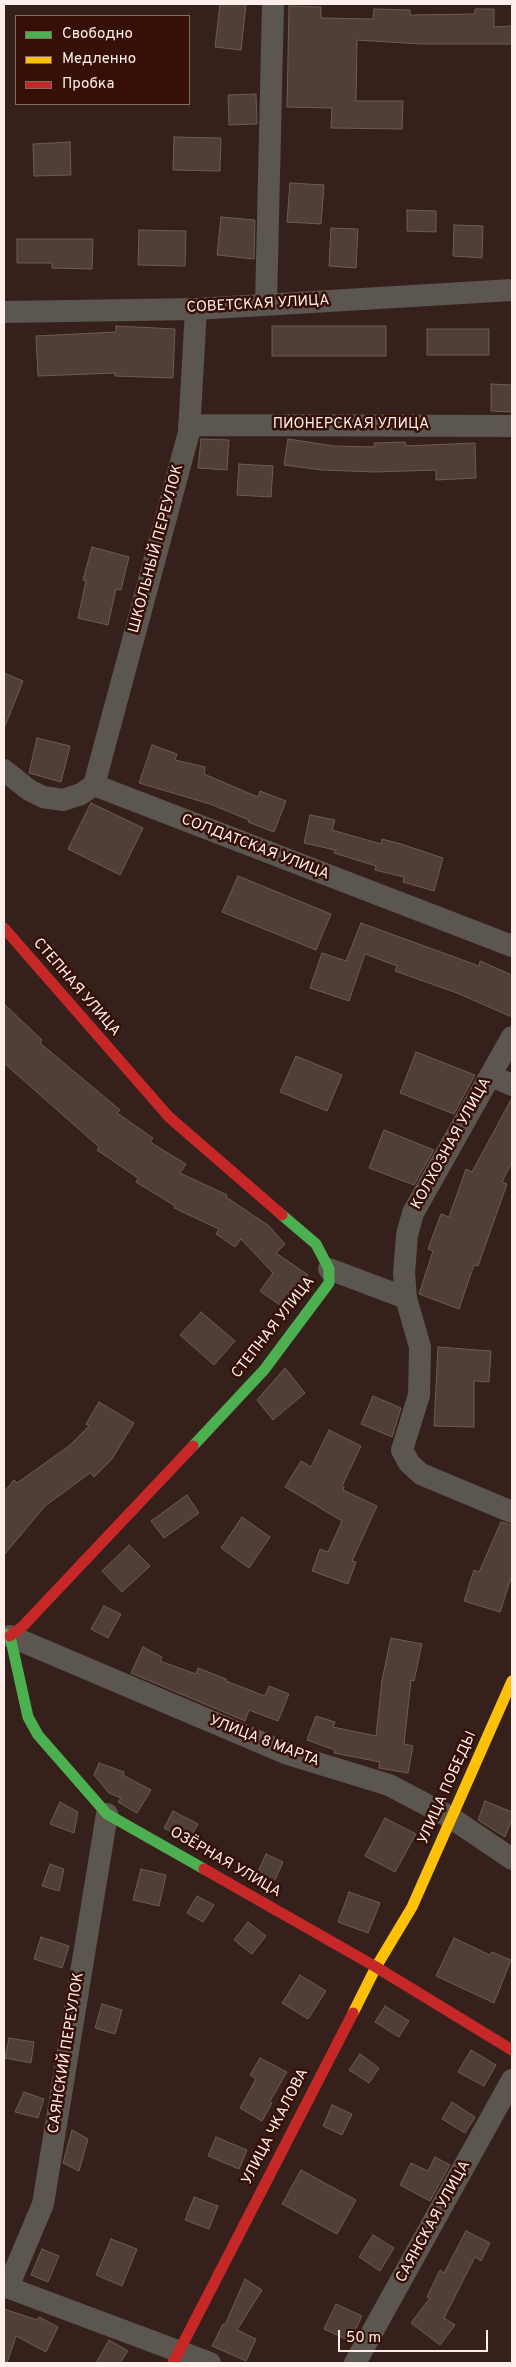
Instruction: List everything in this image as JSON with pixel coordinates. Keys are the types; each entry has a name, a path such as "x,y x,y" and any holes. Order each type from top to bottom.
{"street":[{"path":"266,305 273,4"},
{"name":"СОВЕТСКАЯ УЛИЦА","path":"4,312 196,309 512,290"},
{"name":"ШКОЛЬНЫЙ ПЕРЕУЛОК","path":"94,786 189,425 196,309"},
{"name":"ПИОНЕРСКАЯ УЛИЦА","path":"189,425 512,426"},
{"path":"4,770 29,790 43,797 63,800 81,794 94,786"},
{"name":"СОЛДАТСКАЯ УЛИЦА","path":"94,786 512,946"},
{"name":"СТЕПНАЯ УЛИЦА","path":"4,928 169,1117 316,1244 329,1269 329,1282 323,1293 264,1370 23,1626 7,1635"},
{"name":"КОЛХОЗНАЯ УЛИЦА","path":"512,1037 413,1214 408,1235 405,1263 406,1298 420,1347 418,1395 413,1418 403,1442 402,1450 404,1457 421,1474 512,1512"},
{"path":"491,1076 512,1085"},
{"path":"329,1269 406,1298"},
{"name":"ОЗЁРНАЯ УЛИЦА","path":"7,1635 28,1717 38,1734 107,1814 376,1967 512,2050"},
{"name":"УЛИЦА 8 МАРТА","path":"7,1635 288,1754 389,1785 450,1817 512,1858"},
{"name":"УЛИЦА ПОБЕДЫ","path":"412,1907 450,1817 512,1681"},
{"name":"САЯНСКИЙ ПЕРЕУЛОК","path":"6,2286 43,2204 107,1814"},
{"name":"УЛИЦА ЧКАЛОВА","path":"176,2357 376,1967 412,1907"},
{"name":"САЯНСКАЯ УЛИЦА","path":"356,2363 512,2080"},
{"path":"6,2286 176,2357 210,2363"}],"building":[{"path":"220,4 246,4 241,50 215,47"},
{"path":"289,6 321,7 321,18 373,19 374,9 410,10 410,15 475,14 475,9 494,9 494,27 512,26 512,44 421,44 357,40 356,101 403,101 402,129 331,128 332,108 287,107"},
{"path":"256,94 257,124 229,125 228,95"},
{"path":"174,137 221,138 220,171 173,170"},
{"path":"70,142 71,175 34,176 33,144"},
{"path":"290,183 324,185 321,224 287,222"},
{"path":"407,210 436,211 436,232 407,231"},
{"path":"221,217 255,220 254,259 217,255"},
{"path":"454,225 483,226 482,258 453,256"},
{"path":"331,228 358,229 356,268 329,266"},
{"path":"139,230 186,231 185,266 138,265"},
{"path":"17,239 93,239 92,269 52,268 52,263 17,263"},
{"path":"116,326 175,329 173,378 115,376 115,373 38,376 36,336 116,332"},
{"path":"272,326 386,326 386,356 272,356"},
{"path":"427,329 489,329 489,355 427,355"},
{"path":"491,384 512,385 512,412 491,411"},
{"path":"201,439 229,440 227,470 198,468"},
{"path":"288,439 334,446 375,447 374,443 405,442 406,446 475,443 476,478 436,480 436,470 375,472 322,470 284,465"},
{"path":"239,464 273,466 271,497 237,495"},
{"path":"92,547 129,557 121,590 116,589 108,625 78,618 86,581 83,580"},
{"path":"4,673 23,681 5,726 4,726"},
{"path":"37,738 70,746 61,782 29,773"},
{"path":"152,745 177,754 175,760 205,767 204,774 258,797 260,791 286,801 274,832 210,804 139,783"},
{"path":"91,803 143,828 120,875 68,849"},
{"path":"310,815 335,820 332,830 381,844 382,839 443,858 434,891 403,882 404,877 375,870 376,866 334,853 335,850 304,843"},
{"path":"238,876 331,914 316,950 222,912"},
{"path":"361,923 479,966 480,961 512,975 512,1017 457,993 395,971 397,966 365,954 349,1001 310,988 322,953 346,961"},
{"path":"4,1004 42,1040 40,1043 120,1110 117,1113 153,1138 150,1142 186,1164 180,1173 227,1195 226,1197 269,1226 285,1244 276,1253 308,1275 284,1308 260,1291 273,1273 241,1239 235,1247 216,1234 219,1229 174,1208 175,1206 136,1182 138,1178 97,1150 99,1147 4,1063"},
{"path":"416,1052 475,1075 454,1114 400,1093"},
{"path":"296,1056 342,1075 327,1111 280,1092"},
{"path":"512,1098 512,1162 502,1182 507,1184 478,1266 474,1265 459,1309 419,1294 433,1251 428,1249 441,1214 449,1217 466,1169 472,1172"},
{"path":"384,1130 434,1150 414,1185 369,1168"},
{"path":"201,1312 235,1341 214,1365 180,1335"},
{"path":"438,1347 491,1351 489,1382 474,1381 474,1427 434,1426"},
{"path":"285,1368 305,1393 273,1420 257,1400"},
{"path":"373,1396 401,1408 392,1437 361,1424"},
{"path":"99,1402 134,1423 112,1459 94,1477 90,1473 45,1506 4,1555 4,1492 14,1480 17,1483 69,1446 89,1426 86,1424"},
{"path":"329,1430 361,1446 342,1486 344,1487 343,1490 377,1506 352,1561 356,1562 348,1584 312,1571 320,1549 328,1552 342,1521 285,1487 301,1461 311,1467"},
{"path":"187,1495 199,1513 164,1538 151,1521"},
{"path":"242,1517 270,1537 249,1568 221,1548"},
{"path":"501,1522 512,1525 512,1575 500,1612 464,1601 474,1570 479,1572"},
{"path":"129,1545 150,1566 122,1592 102,1571"},
{"path":"104,1606 121,1614 108,1638 91,1629"},
{"path":"391,1638 422,1644 414,1681 411,1680 404,1744 413,1746 408,1773 379,1768 380,1762 334,1753 335,1750 307,1740 316,1716 335,1722 333,1727 376,1736 382,1680"},
{"path":"143,1647 162,1657 160,1661 196,1674 198,1668 265,1696 269,1686 289,1694 278,1721 249,1710 245,1721 131,1673"},
{"path":"99,1763 124,1772 123,1775 151,1790 137,1813 118,1802 121,1798 109,1793 94,1775"},
{"path":"485,1801 512,1812 512,1819 505,1837 478,1820"},
{"path":"60,1802 78,1812 74,1833 50,1824"},
{"path":"173,1811 198,1824 188,1842 164,1828"},
{"path":"385,1818 416,1834 395,1872 365,1856"},
{"path":"266,1854 283,1862 274,1882 257,1874"},
{"path":"50,1864 64,1869 59,1891 42,1886"},
{"path":"141,1869 166,1875 159,1906 133,1900"},
{"path":"349,1892 380,1903 368,1933 338,1922"},
{"path":"197,1896 214,1905 203,1922 187,1913"},
{"path":"248,1922 266,1936 252,1954 234,1940"},
{"path":"41,1937 69,1946 62,1968 34,1959"},
{"path":"454,1938 490,1955 492,1952 511,1960 494,2003 436,1976"},
{"path":"300,1975 326,1991 308,2019 282,2003"},
{"path":"102,2004 122,2010 115,2034 95,2028"},
{"path":"385,2006 409,2021 399,2037 375,2022"},
{"path":"9,2038 34,2042 31,2063 5,2058"},
{"path":"471,2050 496,2065 484,2086 458,2072"},
{"path":"360,2054 379,2068 369,2083 349,2070"},
{"path":"260,2058 287,2072 270,2101 272,2103 262,2121 240,2108 256,2079 250,2075"},
{"path":"24,2092 44,2099 38,2118 15,2112"},
{"path":"452,2102 475,2117 465,2133 442,2119"},
{"path":"332,2105 352,2114 342,2135 323,2126"},
{"path":"72,2130 88,2139 79,2171 63,2163"},
{"path":"216,2137 247,2150 239,2169 208,2156"},
{"path":"435,2157 450,2165 430,2201 400,2185 411,2163 428,2171"},
{"path":"301,2170 356,2200 337,2234 282,2204"},
{"path":"194,2197 218,2206 209,2229 185,2220"},
{"path":"466,2231 490,2243 481,2261 475,2257 444,2318 455,2325 440,2345 411,2323 430,2298 427,2297 440,2270 444,2273"},
{"path":"373,2235 394,2248 380,2271 359,2257"},
{"path":"111,2239 137,2249 122,2286 96,2275"},
{"path":"42,2249 59,2256 48,2282 31,2275"},
{"path":"245,2279 262,2290 237,2330 256,2339 246,2361 212,2346 223,2324 225,2325"},
{"path":"336,2304 362,2316 350,2341 324,2329"},
{"path":"4,2309 37,2320 39,2317 58,2327 46,2352 16,2336 7,2363 4,2363"},
{"path":"109,2340 128,2351 120,2363 96,2363"}],"traffic: fast":[{"path":"193,1446 264,1370 329,1283 329,1269 316,1244 282,1215"},
{"path":"4,1634 10,1636 28,1717 38,1735 107,1814 204,1869"}],"traffic: slow":[{"path":"353,2013 376,1967 412,1907 512,1681"}],"traffic: jam":[{"path":"4,928 169,1117 282,1215"},
{"path":"10,1636 23,1626 193,1446"},
{"path":"204,1869 376,1967 512,2050"},
{"path":"173,2363 353,2013"}]}
